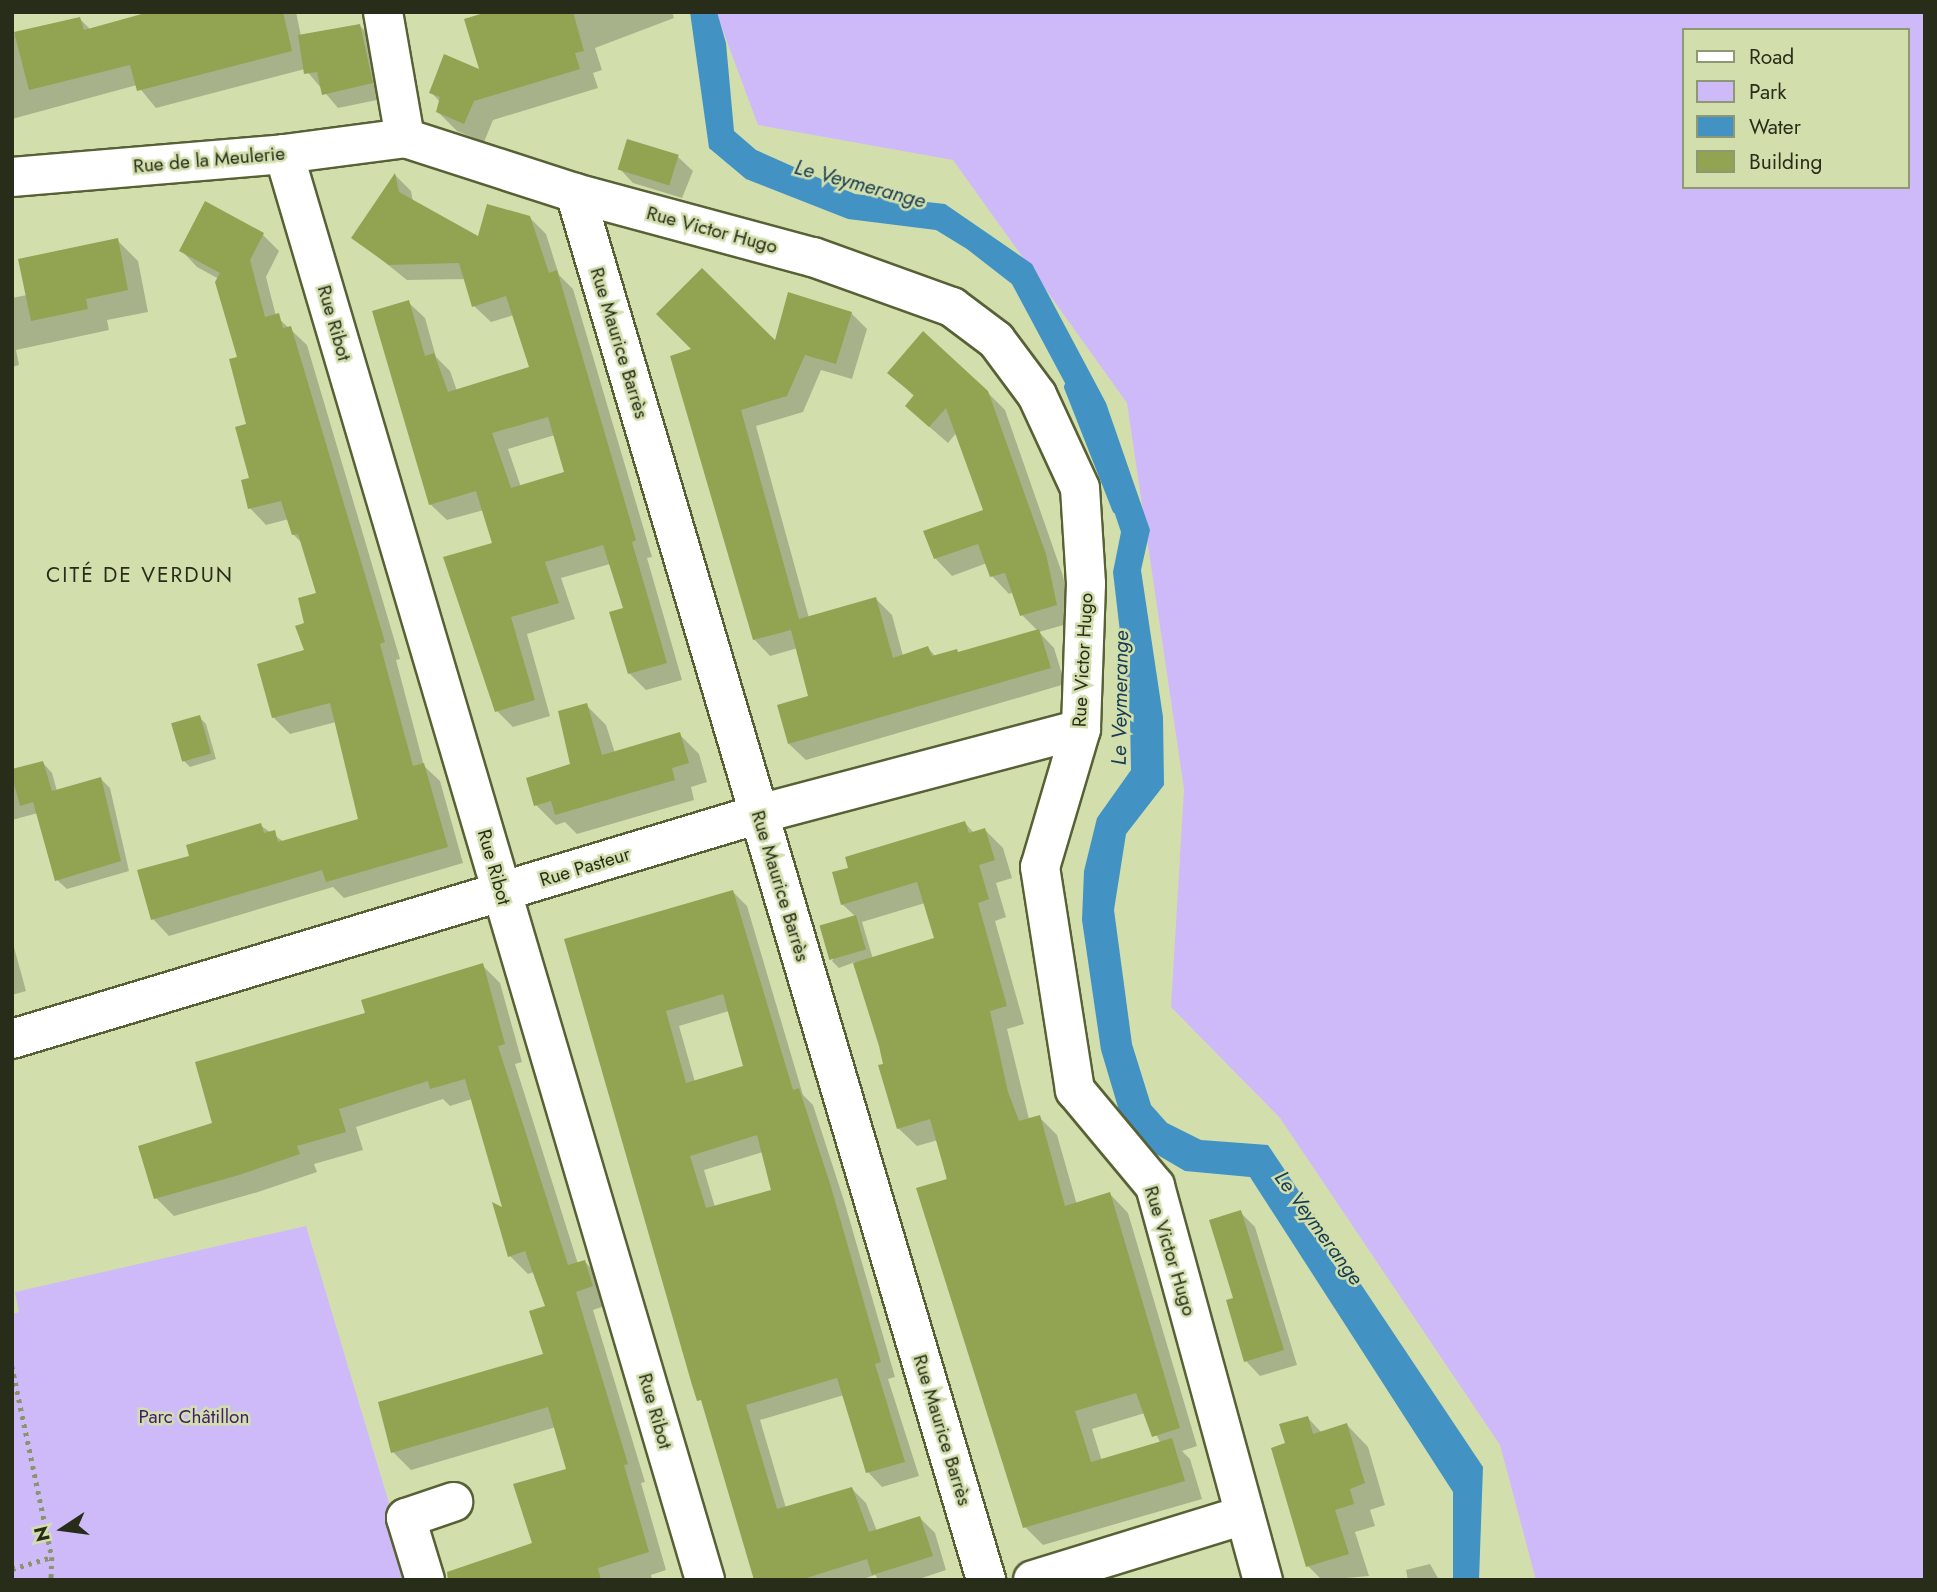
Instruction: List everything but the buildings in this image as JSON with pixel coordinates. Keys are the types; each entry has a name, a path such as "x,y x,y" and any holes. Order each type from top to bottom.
{"street":[{"path":"383,12 405,138"},
{"name":"Rue de la Meulerie","path":"12,177 284,154 405,138"},
{"name":"Rue Victor Hugo","path":"405,138 575,193 813,257 952,307 996,340 1037,395 1080,488 1086,584 1081,729 1040,867 1075,1090 1155,1186 1263,1580"},
{"name":"Rue Ribot","path":"284,154 705,1580"},
{"name":"Rue Maurice Barrès","path":"575,193 986,1580"},
{"name":"Rue Pasteur","path":"12,1039 759,814 1081,729"},
{"path":"425,1580 406,1518 453,1502"},
{"path":"1033,1580 1244,1515"}],"path":[{"path":"12,1366 52,1557 51,1580"},
{"path":"12,1569 52,1557"}],"green space":[{"path":"716,12 1925,12 1925,1580 1536,1580 1500,1445 1280,1118 1171,1007 1184,789 1127,403 953,160 758,125"},
{"name":"Parc Châtillon","path":"306,1226 412,1580 12,1580 12,1314 19,1312 15,1292"}],"water":[{"path":"690,12 717,12 726,43 734,131 756,150 855,194 945,204 1032,264 1106,403 1150,530 1141,570 1163,717 1164,785 1126,834 1114,910 1132,1044 1151,1105 1167,1123 1201,1140 1268,1145 1483,1467 1479,1580 1453,1580 1453,1492 1250,1177 1185,1171 1144,1147 1123,1124 1101,1050 1082,920 1084,871 1097,818 1131,770 1130,718 1113,572 1121,532 1081,413 1012,284 967,249 936,230 848,219 746,179 709,148"}],"waterway":[{"name":"Le Veymerange","path":"1069,387 1117,509"}],"district":[{"name":"CITÉ DE VERDUN","path":"140,575"}]}
